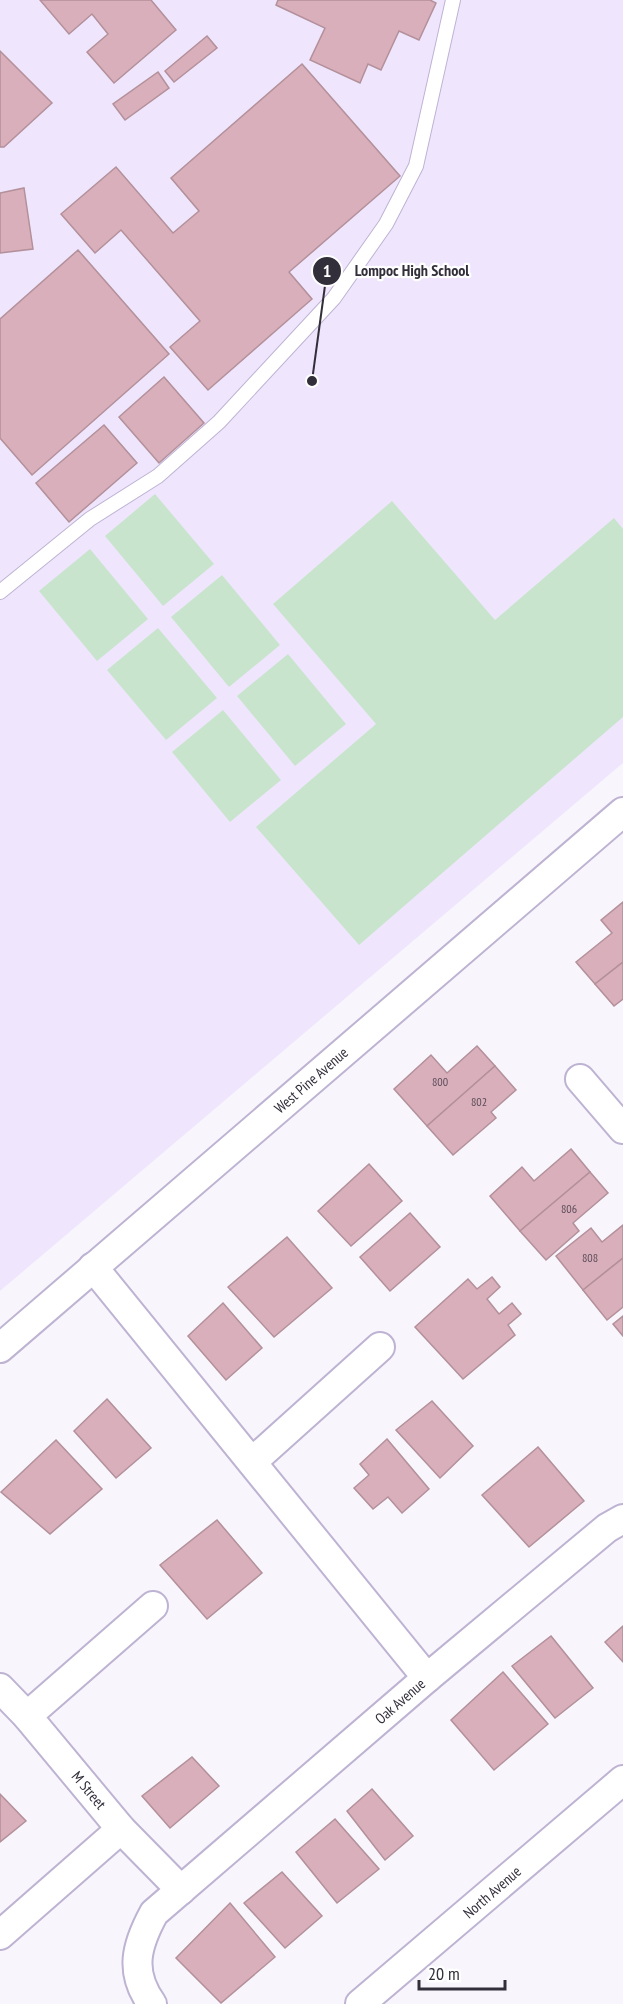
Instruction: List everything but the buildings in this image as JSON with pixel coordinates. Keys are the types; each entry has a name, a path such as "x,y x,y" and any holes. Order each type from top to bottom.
{"street":[{"name":"West Pine Avenue","path":"0,1348 623,812"},
{"path":"580,1079 623,1129"},
{"path":"93,1267 427,1678"},
{"path":"252,1462 380,1347"},
{"name":"Oak Avenue","path":"152,2004 144,1993 137,1976 137,1955 142,1934 154,1913 427,1678 608,1528 623,1519"},
{"path":"27,1716 153,1606"},
{"name":"M Street","path":"0,1688 27,1716 121,1829 182,1890"},
{"name":"North Avenue","path":"360,2004 623,1780"},
{"path":"0,1935 121,1829"}],"lane":[{"path":"0,592 90,519 158,476 219,422 334,298 386,224 416,166 453,0"}],"shaded area":[{"path":"0,0 623,0 623,763 0,1291"}],"green space":[{"path":"155,494 214,564 163,606 105,536"},
{"path":"392,501 495,620 614,518 623,529 623,717 359,945 256,827 376,724 273,604"},
{"path":"90,549 148,619 97,661 39,591"},
{"path":"222,575 280,645 229,687 171,617"},
{"path":"158,628 217,698 166,740 107,670"},
{"path":"288,654 346,724 295,766 237,696"},
{"path":"223,710 281,780 230,822 172,752"}],"place":[{"name":"Lompoc High School","path":"312,381"}]}
